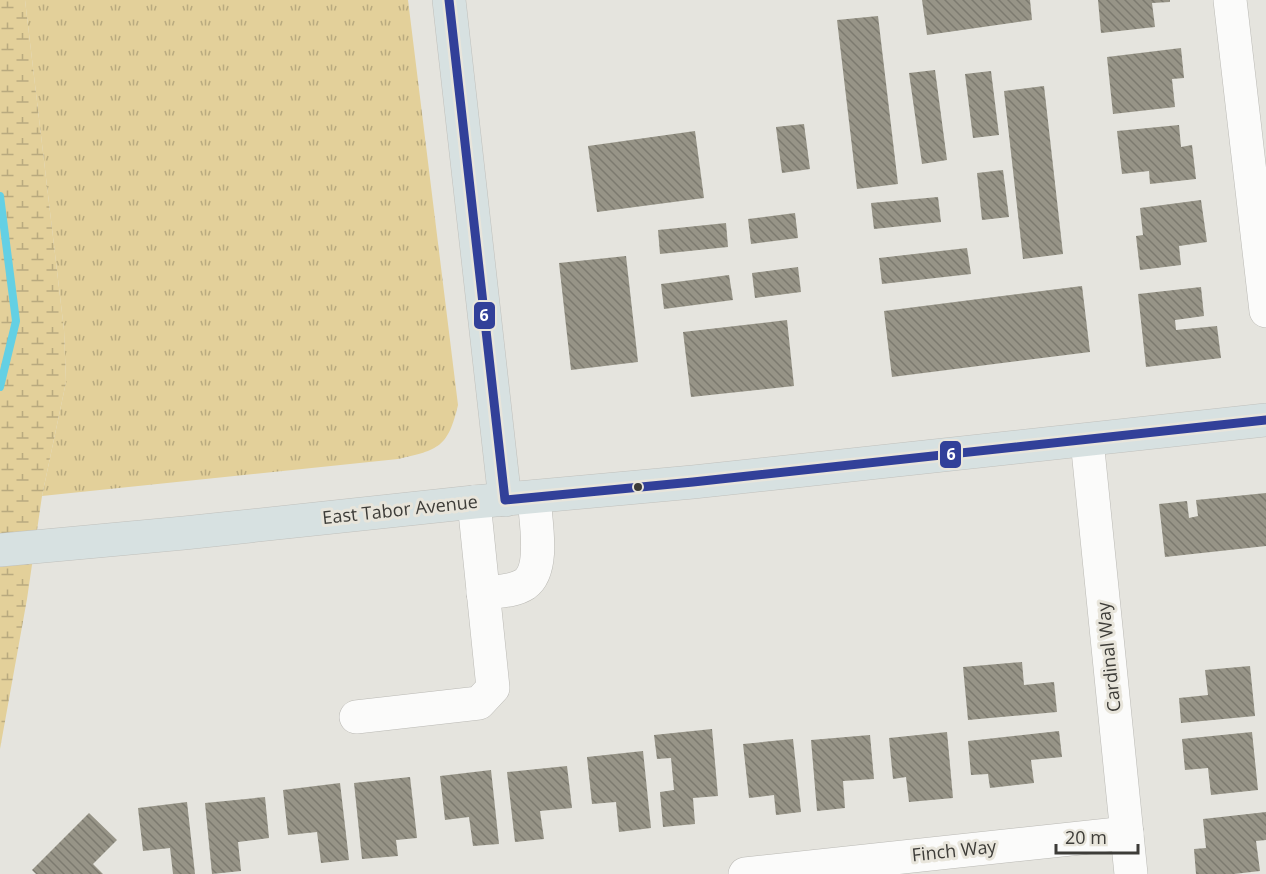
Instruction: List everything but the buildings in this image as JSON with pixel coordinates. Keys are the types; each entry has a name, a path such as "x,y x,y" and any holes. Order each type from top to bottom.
{"main road":[{"path":"449,0 504,499"},
{"name":"East Tabor Avenue","path":"0,550 184,533 1266,420"}],"street":[{"path":"1230,0 1266,311"},
{"name":"Cardinal Way","path":"1087,440 1131,874"},
{"path":"483,593 511,590 525,584 535,572 538,558 504,499"},
{"path":"356,717 479,703 493,688 483,593 504,499"},
{"name":"Finch Way","path":"745,874 1127,832"}],"green space":[{"path":"0,0 25,0 64,330 66,382 42,496 27,599 0,749"},
{"path":"25,0 408,0 458,405 450,430 440,444 423,453 398,459 42,496 66,382 64,330"}],"waterway":[{"path":"0,196 16,321 0,387"}],"transit line":[{"name":"6","path":"449,0 505,500 1266,420"}]}
